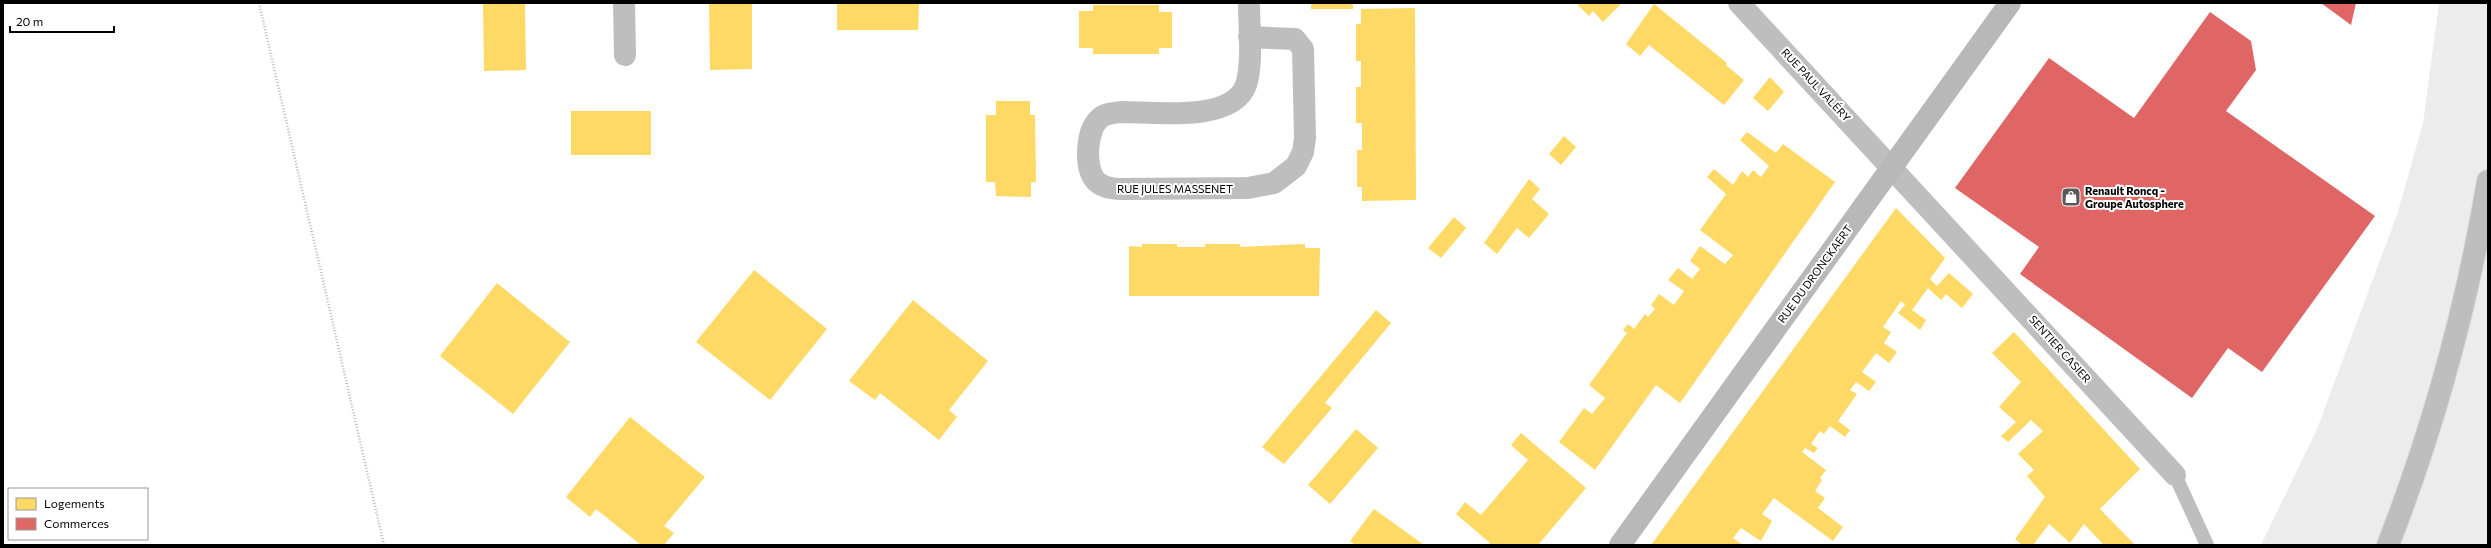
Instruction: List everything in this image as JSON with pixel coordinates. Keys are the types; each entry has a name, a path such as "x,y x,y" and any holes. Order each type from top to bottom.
{"main road":[{"path":"624,3 625,54"},
{"name":"RUE JULES MASSENET","path":"1249,3 1249,37 1245,86 1238,97 1231,103 1215,110 1122,112 1109,114 1099,119 1090,136 1091,171 1096,180 1112,189 1248,188 1274,183 1296,166 1303,152 1305,138 1304,49 1295,40 1249,37"},
{"name":"RUE PAUL VALÉRY","path":"1739,3 1892,166"},
{"name":"RUE DU DRONCKAERT","path":"1620,545 2010,3"},
{"name":"SENTIER CASIER","path":"1892,166 2175,475"},
{"path":"2388,545 2412,482 2441,390 2464,302 2488,181"}],"lane":[{"name":"SENTIER CASIER","path":"2175,475 2207,545"}],"path":[{"path":"259,3 384,545"}],"shaded area":[{"path":"2439,3 2488,3 2488,545 2261,545 2317,429 2397,215 2423,123"}],"building: Logements":[{"path":"483,3 525,3 526,70 484,71"},
{"path":"709,3 752,3 752,69 710,70"},
{"path":"837,3 919,3 918,30 837,30"},
{"path":"1311,3 1353,3 1353,9 1311,9"},
{"path":"1576,3 1622,3 1603,22 1593,11 1589,16"},
{"path":"1654,4 1727,63 1726,65 1744,80 1724,105 1649,45 1640,56 1626,44"},
{"path":"1093,5 1159,5 1159,12 1172,12 1172,48 1159,48 1159,54 1093,54 1093,48 1079,48 1079,11 1093,11"},
{"path":"1415,8 1416,200 1362,201 1362,187 1357,187 1357,150 1362,150 1362,123 1356,123 1356,87 1361,87 1361,61 1356,61 1356,24 1361,24 1361,9"},
{"path":"1770,77 1784,92 1768,111 1753,98"},
{"path":"996,101 1030,101 1030,115 1035,115 1036,182 1031,182 1031,197 996,196 995,182 986,182 986,115 996,115"},
{"path":"571,111 651,111 651,155 571,155"},
{"path":"1747,132 1776,153 1783,144 1835,182 1680,403 1656,385 1595,470 1559,442 1584,408 1592,414 1605,398 1589,385 1627,333 1623,330 1628,324 1634,329 1645,314 1648,317 1655,309 1651,305 1659,294 1674,305 1684,291 1668,280 1678,268 1692,279 1700,269 1690,261 1700,246 1725,264 1733,255 1700,230 1726,194 1707,177 1714,169 1733,185 1742,171 1748,177 1753,170 1761,177 1769,166 1740,140"},
{"path":"1564,136 1576,147 1561,165 1549,154"},
{"path":"1529,179 1540,189 1532,199 1549,214 1529,238 1517,228 1497,254 1484,243"},
{"path":"1896,208 1945,258 1930,279 1937,286 1949,273 1973,294 1962,308 1946,294 1941,300 1928,288 1912,310 1926,320 1920,330 1898,313 1905,305 1901,301 1883,327 1891,332 1884,343 1897,352 1889,363 1876,353 1862,372 1876,382 1869,391 1856,382 1850,390 1857,394 1838,421 1850,430 1845,437 1830,426 1824,434 1820,431 1811,444 1818,448 1814,453 1805,448 1802,452 1826,470 1820,478 1822,480 1815,491 1825,498 1818,508 1843,527 1833,541 1774,498 1762,514 1772,521 1761,541 1741,528 1733,538 1743,545 1651,545"},
{"path":"1454,217 1466,228 1441,258 1428,248"},
{"path":"1142,244 1177,244 1177,247 1205,247 1205,244 1240,244 1240,247 1305,244 1305,248 1320,248 1319,296 1129,296 1129,246 1142,247"},
{"path":"754,270 827,329 770,400 696,342"},
{"path":"497,283 570,342 513,414 440,356"},
{"path":"913,300 988,361 949,410 957,417 939,440 880,393 875,400 849,381"},
{"path":"1376,310 1391,323 1325,403 1332,408 1284,464 1262,447"},
{"path":"2014,332 2140,469 2100,509 2135,545 2104,545 2084,524 2070,543 2049,524 2033,545 2022,545 2015,539 2045,497 2027,476 2034,470 2018,454 2043,431 2031,420 2008,442 2001,436 2016,422 1999,407 2021,382 1992,353"},
{"path":"630,417 705,477 664,526 674,533 664,545 641,545 596,509 590,517 566,497"},
{"path":"1356,429 1378,448 1330,504 1308,485"},
{"path":"1521,433 1586,488 1538,545 1488,545 1490,543 1456,514 1465,502 1481,515 1528,460 1511,445"},
{"path":"1374,509 1424,545 1355,545 1350,541"}],"building: Commerces":[{"path":"2321,3 2356,3 2351,25"},
{"path":"2210,12 2251,41 2256,70 2226,111 2375,216 2262,372 2228,348 2192,398 2020,274 2039,247 1955,188 2049,58 2134,118"}],"place":[{"name":"Renault Roncq - Groupe Autosphere","path":"2071,197"}]}
